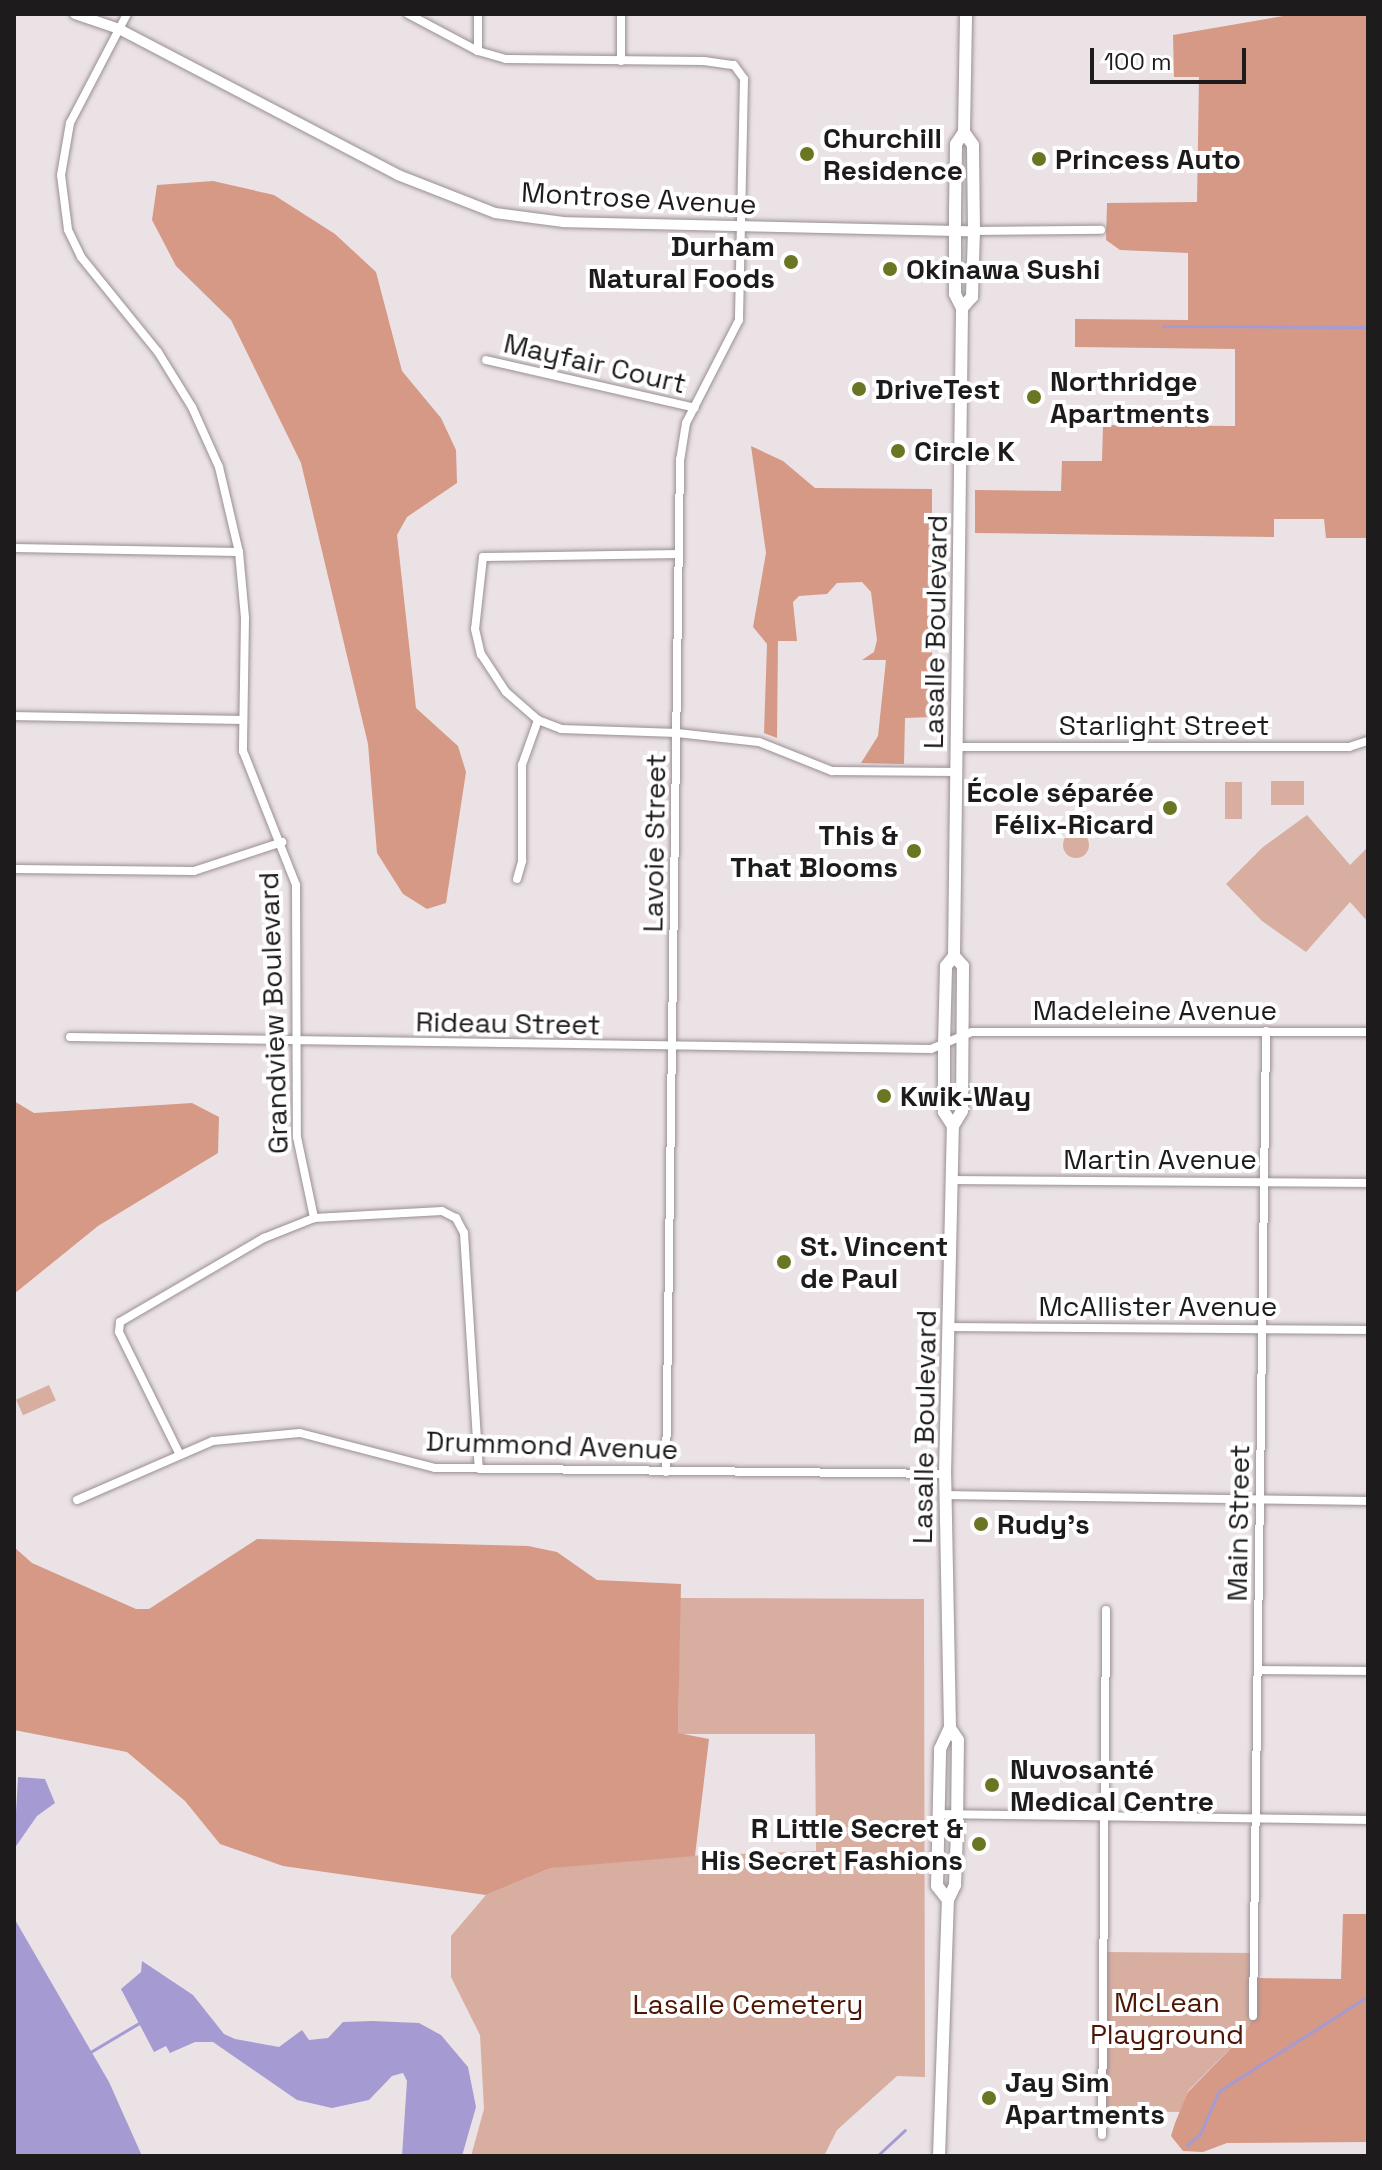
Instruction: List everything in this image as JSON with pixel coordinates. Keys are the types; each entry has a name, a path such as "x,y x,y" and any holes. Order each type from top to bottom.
{"main road":[{"name":"Lasalle Boulevard","path":"953,1126 944,1112 944,1044 946,966 954,956 958,772 962,308 955,294 955,231 956,144 964,132 966,14"},
{"name":"Lasalle Boulevard","path":"962,308 972,297 974,231 973,145 964,132"},
{"name":"Lasalle Boulevard","path":"948,1900 937,1886 940,1749 950,1728 945,1474 953,1126 962,1111 964,1036 963,966 954,956"},
{"name":"Lasalle Boulevard","path":"939,2156 948,1900 955,1885 957,1814 958,1740 950,1728"}],"street":[{"name":"Montrose Avenue","path":"75,14 119,29 461,203 563,222 743,228 1101,230"},
{"name":"Grandview Boulevard","path":"127,14 70,123 61,175 68,230 81,257 158,352 192,407 219,467 239,552 245,618 241,720 251,782 282,842 296,885 297,1137 314,1218"},
{"path":"408,14 478,51 506,59 621,61 621,14"},
{"path":"478,14 478,51"},
{"name":"Lavoie Street","path":"621,61 734,65 744,79 739,320 695,408 680,459 666,1472"},
{"name":"Mayfair Court","path":"486,360 695,408"},
{"path":"14,548 239,552"},
{"path":"679,554 483,557 478,565 475,629 481,654 506,692 538,720 561,729 677,733 759,742 832,771 958,772"},
{"path":"14,716 241,720"},
{"path":"517,879 522,861 522,765 538,720"},
{"name":"Starlight Street","path":"958,747 1349,747 1368,741"},
{"path":"14,869 194,871 282,842"},
{"name":"Main Street","path":"1253,2016 1266,1031"},
{"name":"Madeleine Avenue","path":"944,1044 964,1036 1368,1032"},
{"name":"Rideau Street","path":"70,1037 674,1048 931,1049 944,1044"},
{"name":"Martin Avenue","path":"952,1180 1368,1183"},
{"path":"179,1453 119,1332 120,1322 264,1238 314,1218 442,1211 456,1218 464,1233 479,1469"},
{"name":"McAllister Avenue","path":"948,1327 1368,1330"},
{"name":"Drummond Avenue","path":"77,1500 179,1453 213,1441 300,1433 435,1468 945,1474"},
{"path":"945,1495 1368,1501"},
{"path":"1102,2135 1106,1610"},
{"path":"1258,1670 1368,1671"},
{"path":"938,1814 1368,1820"}],"green space":[{"path":"1271,781 1304,781 1304,805 1271,805"},
{"path":"1225,782 1242,782 1242,819 1225,819"},
{"path":"1307,815 1350,865 1368,847 1368,922 1350,902 1306,952 1262,921 1226,884 1263,847"},
{"path":"1076,832 1085,836 1089,845 1085,854 1076,858 1067,854 1063,845 1067,836"},
{"path":"49,1385 56,1401 23,1415 16,1400"},
{"name":"Lasalle Cemetery","path":"680,1598 924,1599 925,2077 897,2076 837,2130 824,2156 471,2156 484,2109 480,2035 451,1977 451,1936 486,1895 551,1868 629,1858 816,1851 815,1734 678,1734"},
{"name":"McLean Playground","path":"1104,1952 1254,1953 1254,2016 1243,2036 1188,2091 1182,2112 1103,2111"}],"shaded area":[{"path":"1295,14 1368,14 1368,538 1326,538 1324,519 1274,519 1274,537 975,533 975,490 1061,491 1062,461 1102,461 1103,425 1235,426 1235,349 1075,347 1075,319 1188,320 1188,253 1120,250 1106,240 1107,203 1197,202 1199,77 1174,77 1173,35"},
{"path":"213,181 274,195 335,234 376,272 402,371 441,418 456,450 457,483 407,517 397,535 416,708 458,746 466,772 446,903 427,909 403,894 377,853 368,744 301,463 231,320 176,266 152,220 157,185"},
{"path":"751,446 783,461 815,488 932,489 932,717 905,718 904,764 861,763 878,736 886,660 862,660 874,652 877,640 871,592 862,582 837,583 827,594 799,596 793,602 797,641 778,641 777,738 764,733 767,644 753,627 766,553"},
{"path":"14,1101 34,1113 192,1103 219,1117 218,1153 98,1226 14,1294"},
{"path":"257,1539 528,1546 557,1552 597,1580 681,1584 678,1733 709,1739 695,1856 551,1868 486,1895 283,1866 220,1844 185,1801 127,1752 14,1730 14,1547 32,1563 136,1609 149,1609"},
{"path":"18,1777 45,1779 55,1803 37,1816 14,1849"},
{"path":"1343,1914 1368,1914 1368,2142 1227,2143 1203,2152 1183,2151 1171,2136 1175,2123 1188,2092 1243,2036 1254,2016 1254,1978 1341,1979"},
{"path":"14,1918 109,2082 142,2156 14,2156"},
{"path":"142,1961 193,1995 224,2034 235,2039 279,2047 302,2030 309,2040 328,2038 343,2022 372,2021 419,2023 441,2035 468,2067 476,2107 462,2156 402,2156 407,2081 403,2073 392,2076 369,2100 332,2108 297,2100 213,2042 195,2042 170,2053 166,2046 154,2052 121,1989 141,1972"}],"waterway":[{"path":"1163,326 1368,327"},
{"path":"1187,2145 1200,2134 1219,2091 1368,1996"},
{"path":"92,2051 139,2023"},
{"path":"877,2156 905,2130"}],"place":[{"name":"Churchill Residence","path":"807,154"},
{"name":"Princess Auto","path":"1039,159"},
{"name":"Durham Natural Foods","path":"791,262"},
{"name":"Okinawa Sushi","path":"890,269"},
{"name":"DriveTest","path":"859,389"},
{"name":"Northridge Apartments","path":"1034,397"},
{"name":"Circle K","path":"898,451"},
{"name":"École séparée Félix-Ricard","path":"1170,808"},
{"name":"This & That Blooms","path":"914,851"},
{"name":"Kwik-Way","path":"884,1096"},
{"name":"St. Vincent de Paul","path":"784,1262"},
{"name":"Rudy's","path":"981,1524"},
{"name":"Nuvosanté Medical Centre","path":"992,1785"},
{"name":"R Little Secret & His Secret Fashions","path":"979,1844"},
{"name":"Jay Sim Apartments","path":"989,2098"}]}
